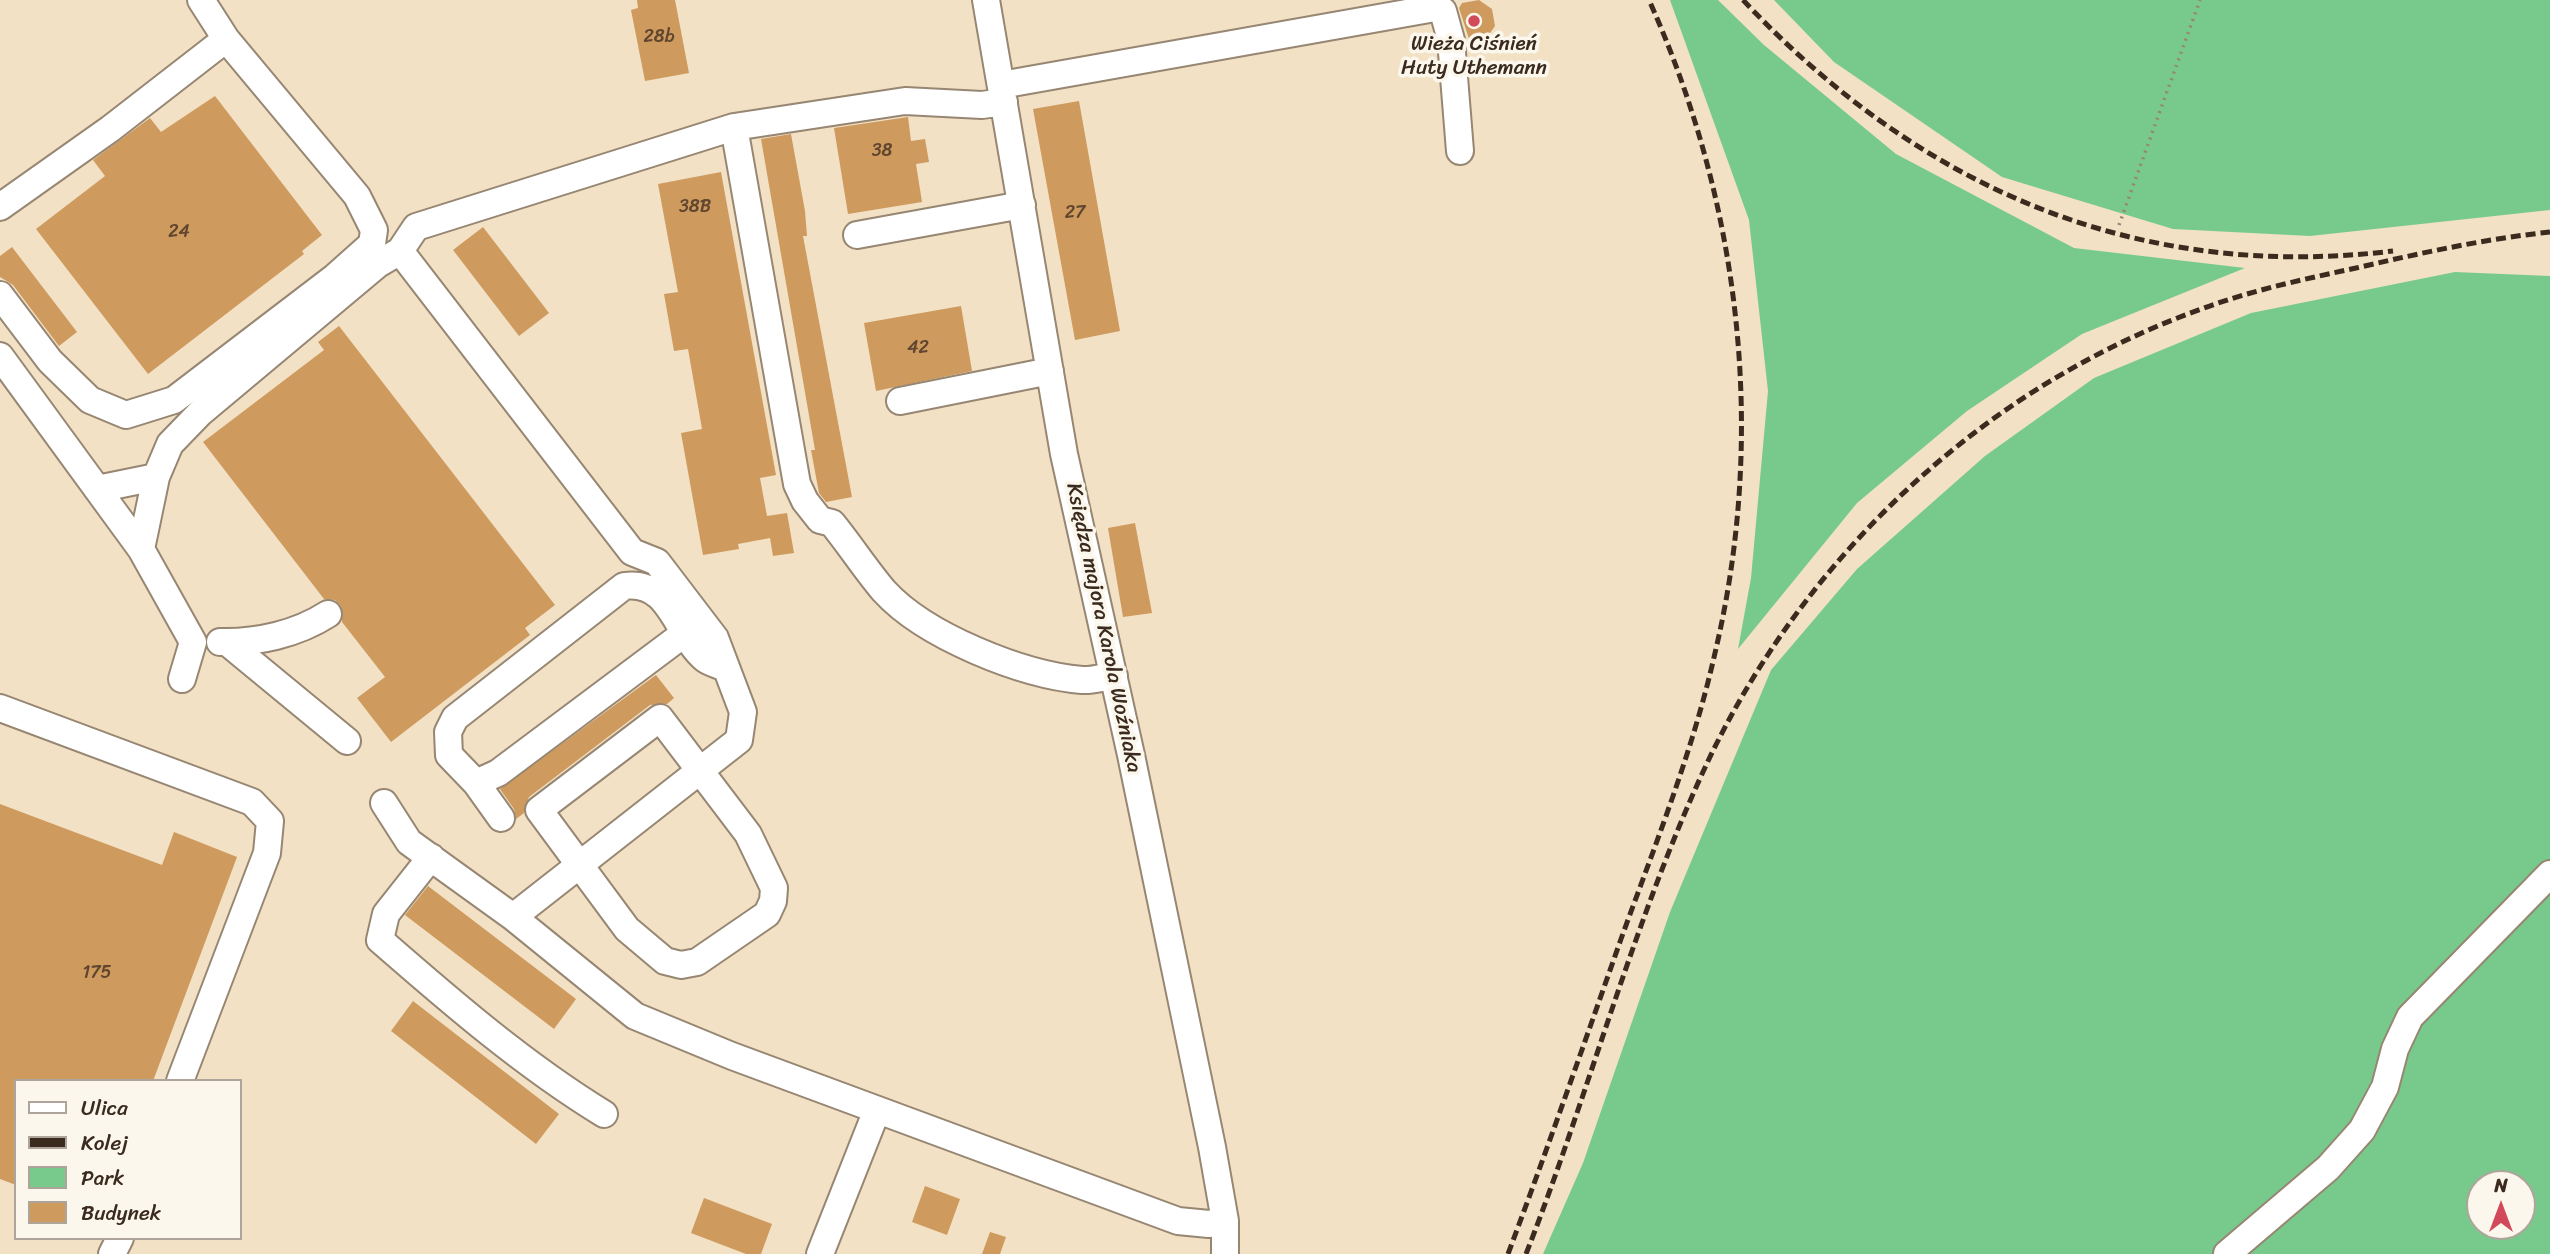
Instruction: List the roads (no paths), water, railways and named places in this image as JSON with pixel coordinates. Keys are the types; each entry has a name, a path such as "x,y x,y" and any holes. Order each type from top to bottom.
{"street":[{"path":"0,295 50,361 90,400 126,415 174,400 335,277 372,244 374,230 357,196 226,39 201,0"},
{"name":"Księdza majora Karola Woźniaka","path":"986,0 1064,454 1114,676 1225,1221 1225,1254"},
{"path":"141,550 156,477 170,444 200,413 378,264 400,251 416,227 734,127 905,102 982,105 1002,93 1448,5 1460,151"},
{"path":"0,207 110,129 226,39"},
{"path":"734,127 797,484 805,501 820,520 832,523 885,592 947,636 1013,666 1085,680 1114,676"},
{"path":"857,235 1022,205"},
{"path":"400,251 632,552 657,562 715,638 743,712 739,740 578,863 513,917"},
{"path":"0,356 141,550 192,642 181,679"},
{"path":"900,401 1050,372"},
{"path":"97,489 156,477"},
{"path":"501,818 476,783 449,755 448,732 455,718 624,586 640,584 659,594 706,660 726,668"},
{"path":"192,642 228,643 267,639 312,625 328,614"},
{"path":"476,783 498,773 685,633"},
{"path":"228,643 347,741"},
{"path":"0,708 252,802 270,821 267,853 181,1079"},
{"path":"660,719 701,771 748,834 774,888 773,901 767,914 697,962 681,965 665,961 627,929 539,810 660,719"},
{"path":"384,803 410,842 513,917 635,1016 877,1110 1178,1221 1209,1224 1225,1221"},
{"path":"430,857 386,914 380,940 442,994 561,1087 604,1114"},
{"path":"2227,1254 2328,1168 2362,1130 2385,1087 2395,1049 2410,1017 2550,874"},
{"path":"820,1254 877,1110"}],"railway":[{"path":"1508,1254 1685,762 1715,653 1731,570 1740,487 1741,404 1736,321 1724,239 1705,158 1680,78 1649,0"},
{"path":"1743,0 1811,66 1882,122 1958,170 2037,207 2120,235 2207,251 2298,257 2393,251"},
{"path":"1526,1254 1658,880 1709,759 1750,683 1798,612 1852,546 1912,485 1978,430 2049,382 2124,341 2204,308 2279,285 2404,257 2550,232"}],"place":[{"name":"Wieża Ciśnień Huty Uthemann","path":"1474,21"}]}
